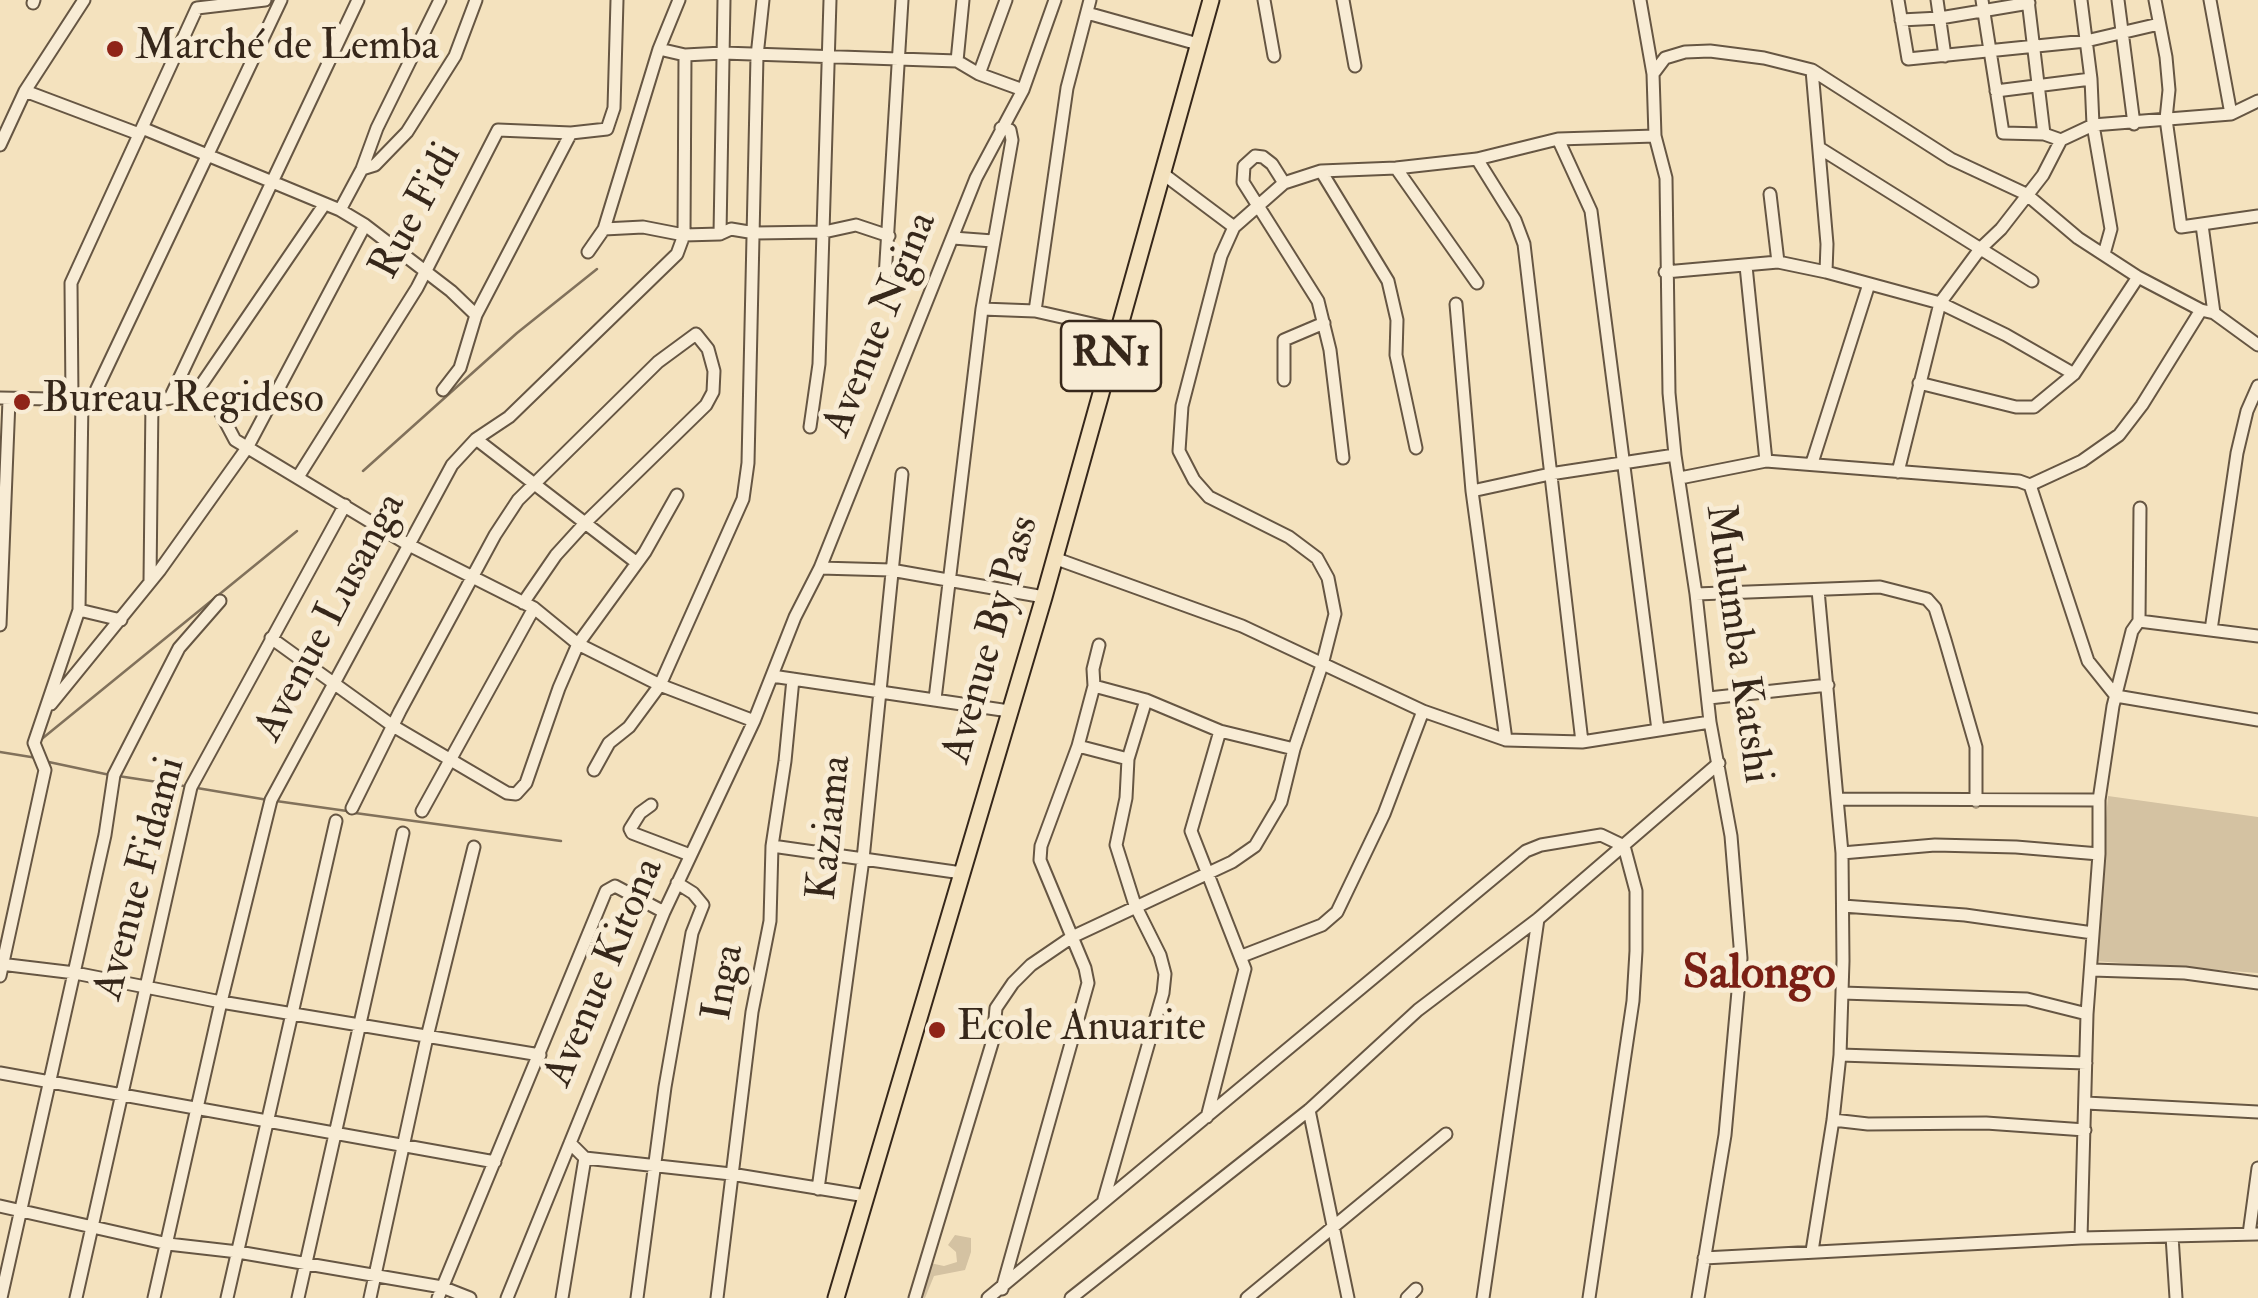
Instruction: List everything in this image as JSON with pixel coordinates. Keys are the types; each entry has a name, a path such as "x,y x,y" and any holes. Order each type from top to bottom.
{"highway":[{"name":"Avenue By Pass","path":"836,1298 1044,597 1211,0"}],"street":[{"path":"0,146 2,129 84,0"},
{"path":"265,0 197,8 71,283 82,399 79,610 34,743 45,770 1,968 74,973 220,1002 540,1055"},
{"path":"82,399 281,0"},
{"path":"170,396 274,184 358,0"},
{"path":"340,210 440,0"},
{"path":"362,169 375,164 407,132 456,56 476,0"},
{"path":"617,0 614,108 608,129 628,148"},
{"path":"588,252 604,229 678,0"},
{"path":"720,234 724,0"},
{"path":"594,770 610,743 630,727 660,685 743,499 748,463 757,56 763,0"},
{"path":"810,427 819,364 830,0"},
{"path":"885,278 902,0"},
{"path":"957,61 963,0"},
{"path":"979,74 1006,0"},
{"name":"Avenue Ngina","path":"772,676 820,568 976,178 1024,90 1055,0"},
{"path":"1264,0 1274,56"},
{"path":"1343,0 1355,66"},
{"name":"Mulumba Katshi","path":"1640,0 1654,74 1654,136 1666,178 1665,272 1675,456 1710,722 1731,836 1741,958 1725,1134 1698,1298"},
{"path":"1898,0 1908,60 2086,41 2159,24"},
{"path":"1937,0 1945,56"},
{"path":"2080,0 2093,126 2111,229 2104,254"},
{"path":"2118,0 2134,124"},
{"path":"2155,0 2169,90 2166,119 2181,227 2258,216"},
{"path":"2210,0 2231,114"},
{"path":"1902,20 1940,18 1983,6 2028,2 2044,134"},
{"path":"1035,310 1067,88 1088,6 1198,44"},
{"path":"1983,6 2003,133 2044,134 2061,140"},
{"path":"660,49 685,55 957,61 979,74 1024,90"},
{"path":"1654,74 1665,58 1710,51 1764,58 1812,70 1951,159 2026,194 2078,238 2258,346"},
{"path":"684,235 685,55"},
{"path":"1812,70 1821,149 1826,272"},
{"path":"1996,91 2091,79"},
{"path":"24,91 208,153 340,210 365,225 476,314"},
{"path":"1898,472 1940,303 2043,175 2061,140 2093,126 2231,114 2258,101"},
{"path":"935,698 982,309 1012,140 1010,130 1001,128"},
{"name":"Rue Fidi","path":"298,477 425,273 498,130 571,134 608,129"},
{"path":"443,390 462,364 476,314 571,134"},
{"path":"914,1298 993,1040 996,1008 1031,965 1072,937 1208,874 1255,846 1281,802 1322,665 1335,614 1328,578 1317,558 1288,537 1209,496 1194,480 1179,451 1182,406 1220,256 1234,228 1284,183 1322,172 1477,159 1558,138 1654,136"},
{"path":"1558,138 1591,211 1658,730"},
{"path":"1821,149 2032,281"},
{"path":"1284,183 1268,160 1254,156 1244,166 1243,182 1307,283 1324,323 1343,458"},
{"path":"1477,159 1522,234 1582,742"},
{"path":"1396,168 1477,283"},
{"path":"1322,172 1388,281 1397,320 1396,355 1416,448"},
{"path":"1162,174 1234,228"},
{"path":"1770,194 1778,262"},
{"path":"193,397 324,205"},
{"path":"45,711 121,620 247,448 365,225"},
{"path":"604,229 643,226 684,235 720,234 731,229 755,234 824,232 856,225 889,236"},
{"path":"2030,486 2082,461 2119,435 2207,312 2202,225"},
{"name":"Avenue Lusanga","path":"154,1298 220,1002 272,800 443,478 476,439 509,416 671,263 684,235"},
{"path":"953,238 993,241"},
{"path":"1665,272 1778,262 1826,272 1940,303 2074,374"},
{"path":"1746,266 1766,461"},
{"path":"1919,383 2025,408 2042,402 2074,374 2138,276"},
{"path":"1812,463 1869,284"},
{"path":"1456,304 1472,491 1506,740"},
{"path":"982,309 1035,310 1118,330"},
{"path":"1284,380 1284,340 1324,323"},
{"path":"352,808 510,512 658,362 693,333 702,339 712,359 715,382 706,405 556,555 422,811"},
{"path":"2211,630 2237,453 2247,411 2258,386"},
{"path":"0,625 4,399 152,401 170,396 193,397 218,406 228,431 247,448 409,544 528,606 578,644 660,685 754,722"},
{"path":"150,581 152,401"},
{"path":"476,439 638,563"},
{"path":"1472,491 1550,474 1675,456"},
{"path":"1680,478 1766,461 2019,481 2030,486 2088,661 2116,696 2258,720"},
{"name":"Kaziama","path":"818,1189 863,859 902,474"},
{"path":"271,638 393,726 507,793 521,792 578,644 638,563 677,495"},
{"name":"Avenue Fidami","path":"76,1298 191,787 345,506"},
{"path":"2081,1238 2087,1014 2099,854 2098,800 2116,696 2132,631 2139,621 2140,508"},
{"path":"1054,558 1242,626 1423,710 1506,740 1582,742 1710,722"},
{"path":"820,568 892,570 1044,597"},
{"path":"1696,594 1880,587 1927,599 1935,608 1976,748 1976,801"},
{"path":"1812,1251 1840,1055 1843,906 1838,799 1818,590"},
{"path":"0,1298 2,1274 50,1081 114,776 179,648 220,601"},
{"path":"79,610 121,620"},
{"path":"2139,621 2258,636"},
{"path":"1002,1289 1088,983 1040,860 1041,846 1078,746 1094,686 1093,669 1099,644"},
{"path":"772,676 1009,711"},
{"name":"Avenue Kitona","path":"507,1298 664,912 772,676"},
{"name":"Inga","path":"717,1298 752,1012 770,921 772,846 792,680"},
{"path":"1709,698 1828,685"},
{"path":"1094,686 1146,700 1220,730 1294,749"},
{"path":"1104,1200 1166,974 1135,905 1116,845 1126,798 1128,759 1146,700"},
{"path":"1242,956 1322,925 1336,912 1384,814 1423,710"},
{"path":"1206,1117 1245,969 1191,832 1220,730"},
{"path":"1078,746 1128,759"},
{"path":"1070,1298 1309,1110 1418,1010 1538,919 1720,763"},
{"path":"1838,799 2098,800"},
{"path":"650,805 640,813 632,833 690,855"},
{"path":"227,1298 336,821"},
{"path":"298,1298 403,832"},
{"path":"988,1298 1526,851 1601,835 1624,846 1636,891 1634,1002 1588,1298"},
{"path":"772,846 962,873"},
{"path":"1842,852 1935,846 2099,854"},
{"path":"370,1298 474,847"},
{"path":"637,1298 665,1087 688,952 703,905 678,883"},
{"path":"440,1293 606,891 615,886 664,912"},
{"path":"1843,906 1965,914 2093,933"},
{"path":"1483,1298 1538,919"},
{"path":"2092,970 2185,974 2258,983"},
{"path":"1842,993 2027,998 2087,1014"},
{"path":"1840,1055 2086,1063"},
{"path":"0,1073 494,1162"},
{"path":"2086,1103 2258,1112"},
{"path":"1309,1110 1348,1298"},
{"path":"1833,1120 2085,1130"},
{"path":"1247,1298 1446,1134"},
{"path":"570,1143 585,1158 732,1174 866,1196"},
{"path":"562,1298 585,1158"},
{"path":"1704,1258 2081,1238 2253,1234 2258,1168"},
{"path":"0,1206 168,1244 376,1274 470,1298"},
{"path":"2172,1236 2176,1298"}],"shaded area":[{"path":"2108,796 2258,817 2258,973 2094,961"},
{"path":"955,1235 971,1238 965,1270 934,1276 925,1298 916,1298 930,1263 944,1266 957,1262 956,1252 948,1245"}],"waterway":[{"path":"363,471 517,333 597,269"},
{"path":"38,742 297,531"},
{"path":"0,752 37,758"},
{"path":"44,761 110,775"},
{"path":"118,776 184,786"},
{"path":"197,788 268,800"},
{"path":"276,801 347,811"},
{"path":"355,813 561,841"}],"place":[{"name":"Marché de Lemba","path":"115,49"},
{"name":"Bureau Regideso","path":"22,402"},
{"name":"Ecole Anuarite","path":"937,1030"}],"district":[{"name":"Salongo","path":"1759,977"}]}
